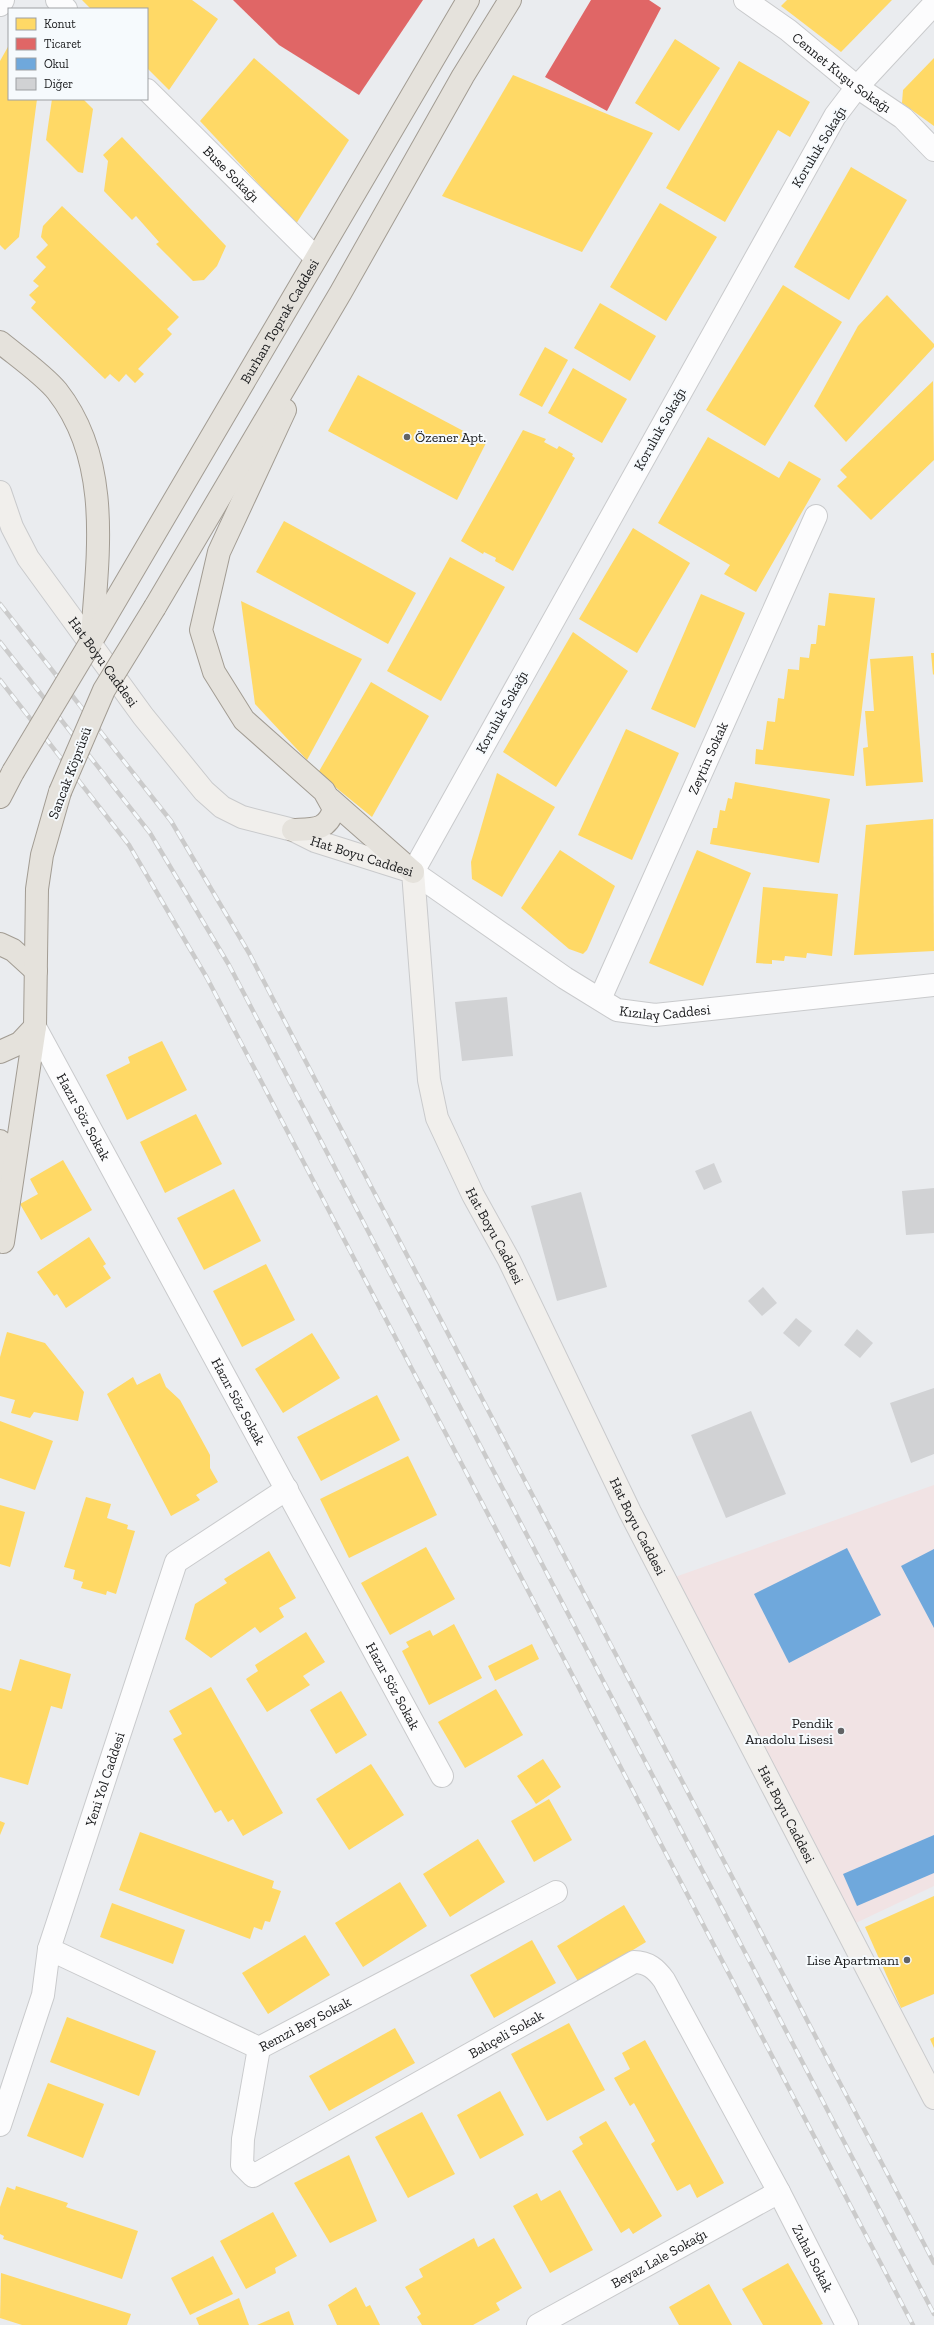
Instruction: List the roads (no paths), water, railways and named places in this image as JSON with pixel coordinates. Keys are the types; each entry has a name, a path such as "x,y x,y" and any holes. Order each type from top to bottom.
{"main road":[{"name":"Burhan Toprak Caddesi","path":"91,642 468,0"},
{"path":"413,872 330,799 324,791 244,720 214,672 201,630 219,552 340,292 463,76 510,0"},
{"name":"Sancak Köprüsü","path":"1,1245 36,1027 38,889 42,855 60,792 104,690 155,607 340,292"},
{"path":"0,342 56,390 74,414 84,441 96,484 99,537 91,642 13,772 0,797"},
{"path":"293,830 313,829 325,825 331,819 334,809 330,799"},
{"path":"0,944 13,950 36,971"},
{"path":"0,1052 20,1043 36,1027"},
{"path":"0,1141 1,1245"}],"street":[{"path":"0,5 3,0"},
{"path":"57,0 65,8"},
{"name":"Cennet Kuşu Sokağı","path":"745,0 788,30 857,88 903,118 934,150"},
{"name":"Koruluk Sokağı","path":"413,872 835,116 857,88 934,4"},
{"name":"Buse Sokağı","path":"148,91 316,258"},
{"name":"Hat Boyu Caddesi","path":"0,492 12,527 28,558 143,716 204,791 222,807 242,817 293,830 315,841 413,872 429,1080 437,1118 473,1194 509,1260 630,1512 934,2098"},
{"name":"Zeytin Sokak","path":"600,1000 816,516"},
{"name":"Kızılay Caddesi","path":"413,872 565,978 617,1010 655,1015 934,985"},
{"name":"Hazır Söz Sokak","path":"36,1027 442,1776"},
{"name":"Yeni Yol Caddesi","path":"0,2125 43,1995 49,1949 176,1562 204,1542 287,1489"},
{"name":"Remzi Bey Sokak","path":"49,1949 260,2048 556,1892"},
{"name":"Bahçeli Sokak","path":"260,2048 243,2139 242,2165 253,2176 634,1962 646,1964 653,1968 664,1980 779,2192"},
{"name":"Beyaz Lale Sokağı","path":"538,2325 779,2192"},
{"name":"Zuhal Sokak","path":"779,2192 847,2325"}],"railway":[{"path":"0,604 171,821 249,953 934,2263"},
{"path":"0,642 150,833 229,965 934,2314"},
{"path":"0,680 129,845 207,978 913,2325"}],"place":[{"name":"Özener Apt.","path":"407,437"},
{"name":"Pendik Anadolu Lisesi","path":"841,1731"},
{"name":"Lise Apartmanı","path":"907,1960"}]}
